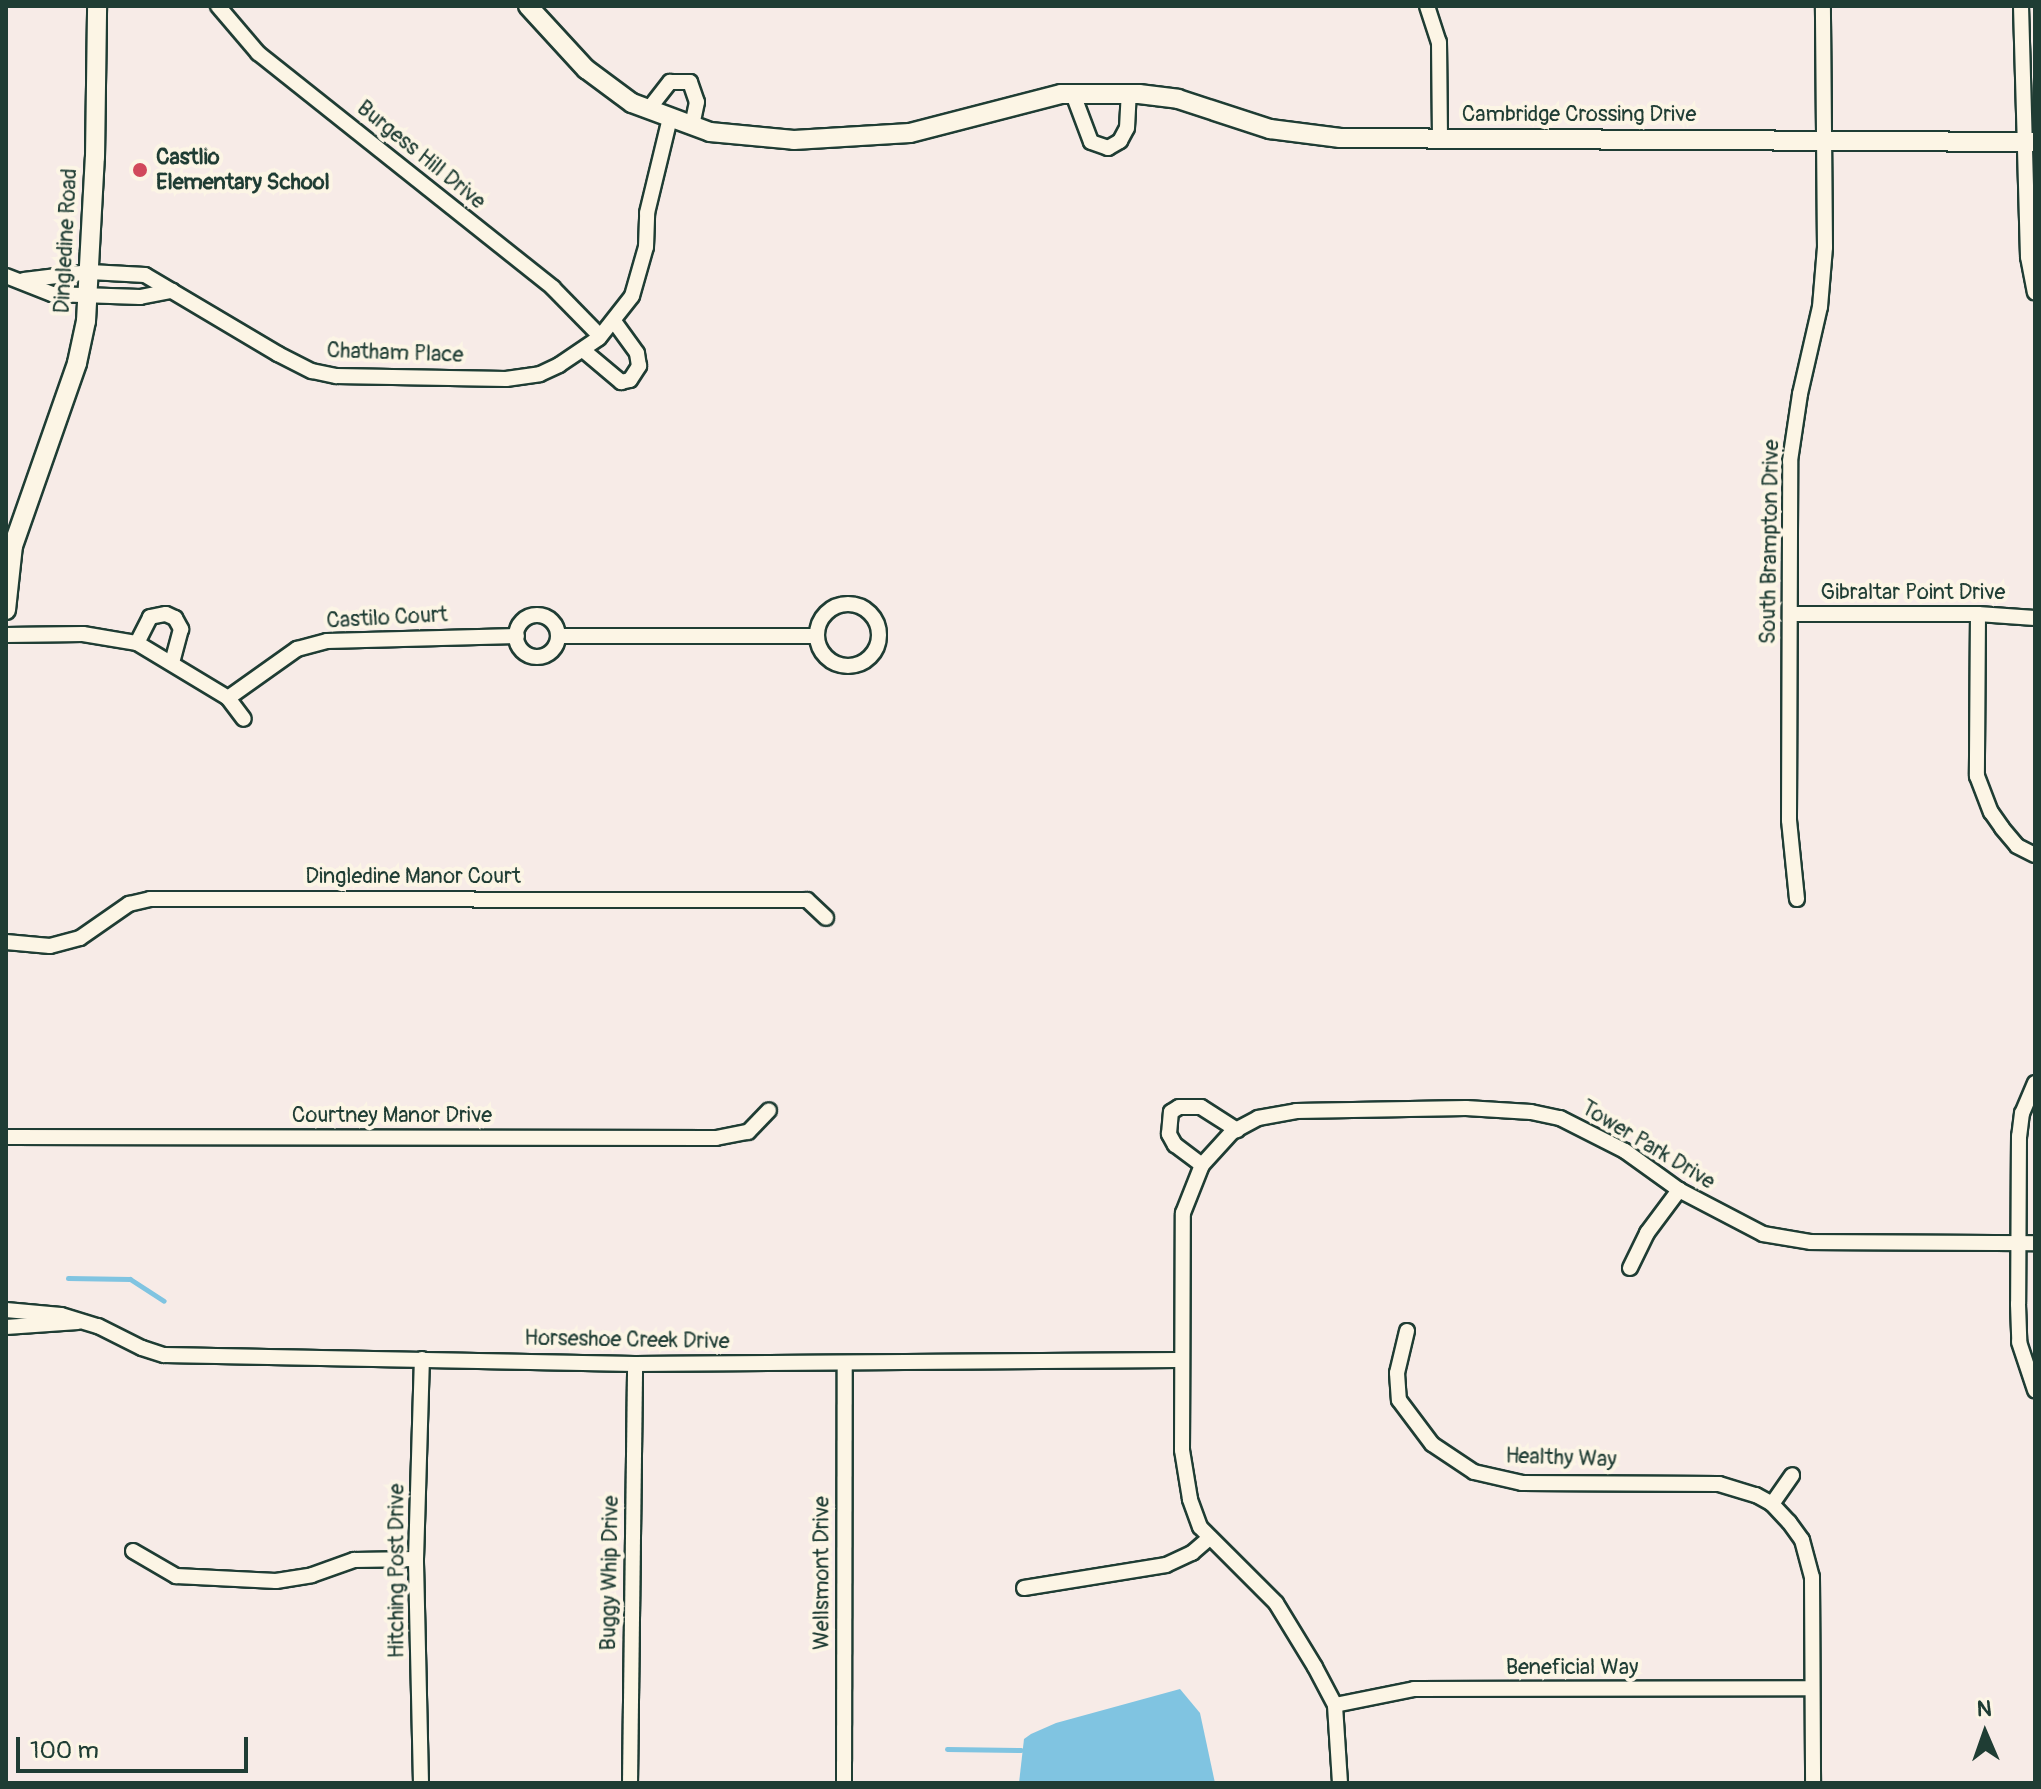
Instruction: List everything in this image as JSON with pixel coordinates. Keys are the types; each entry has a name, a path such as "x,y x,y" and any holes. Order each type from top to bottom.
{"street":[{"name":"Dingledine Road","path":"6,610 13,546 32,483 77,363 89,297 97,6"},
{"name":"Burgess Hill Drive","path":"218,6 224,18 258,53 553,288 600,336"},
{"name":"Cambridge Crossing Drive","path":"528,6 586,69 632,103 710,132 794,140 887,137 1073,94 1129,94 1178,99 1270,129 1302,135 1440,139 2030,142"},
{"path":"1427,6 1439,42 1440,139"},
{"name":"South Brampton Drive","path":"1797,899 1789,820 1790,461 1800,394 1820,307 1825,247 1823,6"},
{"path":"2021,6 2030,142 2028,257 2035,292"},
{"path":"648,110 670,82 690,82 697,102 692,126"},
{"path":"1073,94 1091,142 1108,148 1120,141 1127,128 1129,94"},
{"name":"Chatham Place","path":"24,280 90,272 145,275 278,354 312,371 336,376 506,379 540,374 583,350 600,336 632,296 641,272 646,247 647,213 670,118"},
{"path":"6,276 24,280 52,294 140,297 172,291"},
{"path":"583,350 621,382 630,380 639,366 637,353 614,321"},
{"path":"849,603 868,611 879,629 876,649 870,657 852,666 833,662 825,656 816,636 821,618 828,610 849,603"},
{"path":"137,643 150,617 166,614 175,618 181,629 172,662"},
{"name":"Gibraltar Point Drive","path":"1790,614 1978,614 2035,618"},
{"path":"1978,614 1977,776 1991,812 2002,828 2017,846 2035,855"},
{"path":"539,615 552,620 558,636 552,652 539,657 525,653 517,636 521,622 539,615"},
{"path":"6,635 83,634 137,643 228,698 244,719"},
{"name":"Castilo Court","path":"228,698 297,649 327,641 517,636"},
{"path":"558,636 816,636"},
{"name":"Dingledine Manor Court","path":"6,942 50,946 80,938 129,904 150,899 807,900 826,918"},
{"path":"2035,1083 2022,1113 2019,1136 2019,1342 2035,1390"},
{"path":"1202,1165 1175,1145 1169,1134 1171,1112 1179,1107 1201,1107 1237,1130"},
{"name":"Tower Park Drive","path":"1340,1783 1335,1705 1276,1603 1200,1527 1190,1499 1182,1450 1183,1213 1202,1165 1237,1130 1258,1118 1296,1111 1466,1108 1531,1112 1560,1118 1625,1151 1679,1190 1763,1234 1811,1242 2035,1243"},
{"name":"Courtney Manor Drive","path":"6,1137 716,1138 748,1132 769,1110"},
{"path":"1630,1268 1647,1233 1679,1190"},
{"name":"Horseshoe Creek Drive","path":"6,1310 61,1315 98,1326 164,1355 635,1364 1181,1360"},
{"name":"Horseshoe Creek Drive","path":"6,1327 78,1322"},
{"name":"Healthy Way","path":"1407,1331 1397,1373 1399,1400 1432,1444 1474,1472 1522,1483 1719,1484 1739,1488 1772,1504 1802,1540 1810,1559 1813,1783"},
{"name":"Hitching Post Drive","path":"421,1783 416,1559 422,1359"},
{"name":"Wellsmont Drive","path":"844,1783 845,1363"},
{"name":"Buggy Whip Drive","path":"630,1783 635,1364"},
{"path":"1772,1504 1792,1475"},
{"path":"1024,1588 1166,1565 1192,1553 1209,1538"},
{"path":"133,1551 176,1576 276,1581 312,1575 354,1560 416,1559"},
{"name":"Beneficial Way","path":"1335,1705 1414,1689 1811,1688"}],"water":[{"path":"1180,1689 1200,1713 1215,1783 1019,1783 1024,1739 1031,1734 1056,1723"}],"waterway":[{"path":"68,1278 130,1279 164,1301"},
{"path":"947,1749 1021,1750"}],"place":[{"name":"Castlio Elementary School","path":"140,170"}]}
